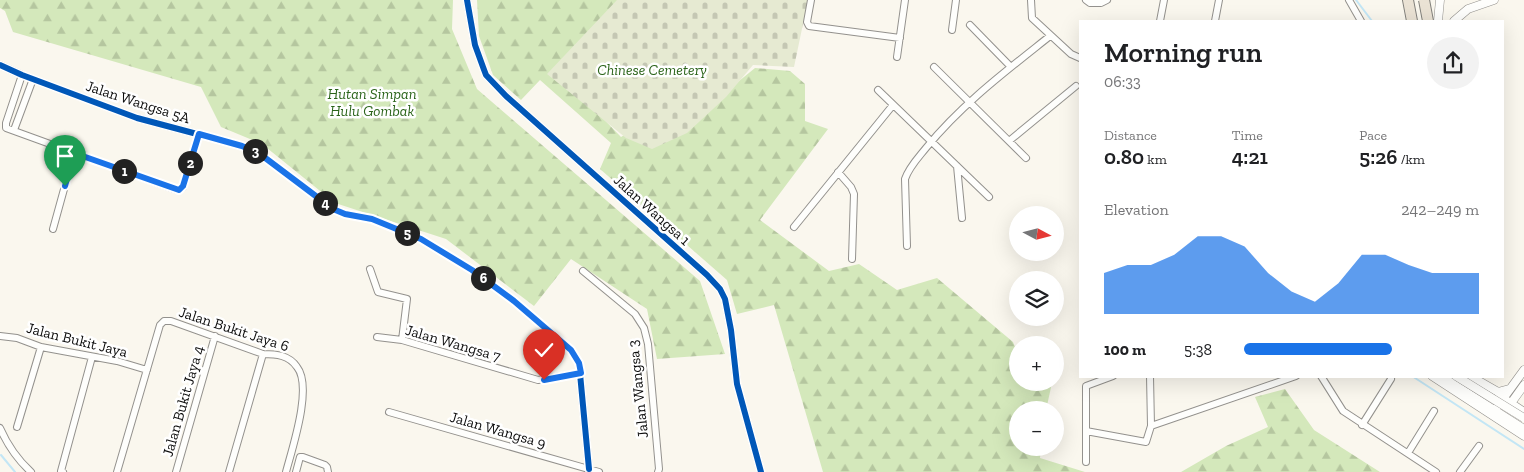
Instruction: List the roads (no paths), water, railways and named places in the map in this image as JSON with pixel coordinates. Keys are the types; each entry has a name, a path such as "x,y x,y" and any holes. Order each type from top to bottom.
{"highway":[{"path":"1408,0 1412,20"},
{"path":"1425,0 1428,20"}],"street":[{"name":"Jalan Wangsa 1","path":"467,0 475,45 486,75 506,96 707,275 720,289 727,312 737,384 760,472"},
{"path":"811,0 808,26 900,38"},
{"path":"897,57 905,0"},
{"path":"952,30 956,0"},
{"path":"1031,0 1032,18 1071,54 1079,58"},
{"path":"1086,0 1090,3 1101,3 1107,0"},
{"path":"1160,20 1164,0"},
{"path":"1215,20 1218,0"},
{"path":"1349,0 1361,20"},
{"path":"1421,20 1425,0"},
{"path":"1438,20 1440,0"},
{"path":"1455,20 1468,9 1494,0"},
{"path":"970,25 1010,67"},
{"path":"907,246 905,179 907,170 969,101 1050,36"},
{"name":"Jalan Wangsa 5A","path":"0,65 137,118 242,146 260,154 333,209 345,214 372,219 421,239 472,270 514,301 571,350 579,363 589,469"},
{"path":"934,67 1026,158"},
{"path":"22,75 6,128 179,190 183,186 199,134"},
{"path":"14,130 33,79"},
{"path":"1009,141 1076,86"},
{"path":"878,90 990,197"},
{"path":"794,227 893,104"},
{"path":"53,229 74,153"},
{"path":"957,166 962,218"},
{"path":"838,172 851,186 854,194 852,259"},
{"path":"370,269 378,292 407,299 402,340"},
{"name":"Jalan Wangsa 3","path":"583,271 636,314 644,328 648,344 658,472"},
{"name":"Jalan Bukit Jaya 6","path":"147,370 160,325 164,321 171,321 263,354 280,355 288,358 297,366 301,374 302,404 300,422 286,472"},
{"name":"Jalan Bukit Jaya","path":"0,336 17,338 41,347 118,361 147,370"},
{"name":"Jalan Bukit Jaya 4","path":"176,472 215,336"},
{"name":"Jalan Wangsa 7","path":"377,337 402,340 538,380 581,373"},
{"path":"17,427 41,347"},
{"path":"229,472 263,354"},
{"path":"62,471 92,357"},
{"path":"118,472 147,370"},
{"path":"1494,410 1524,370"},
{"path":"1086,462 1086,386 1108,378"},
{"path":"1086,431 1146,442 1151,426 1150,378"},
{"path":"1151,426 1290,378"},
{"path":"1322,378 1342,411 1436,472"},
{"path":"1435,378 1524,436"},
{"path":"1444,378 1524,429"},
{"path":"1460,378 1523,413"},
{"path":"1473,378 1523,413"},
{"path":"1362,425 1391,379"},
{"path":"1502,415 1524,386"},
{"path":"1523,413 1519,397 1524,386"},
{"path":"1492,390 1502,392 1510,389"},
{"path":"1408,454 1434,411"},
{"name":"Jalan Wangsa 9","path":"390,412 530,454 599,472"},
{"path":"0,428 2,441 31,472"},
{"path":"1460,472 1479,446"},
{"path":"296,472 300,457 328,469"}],"waterway":[{"path":"1356,0 1371,20"},
{"path":"1415,378 1524,449"},
{"path":"1,455 15,472"}],"park label":[{"name":"Chinese Cemetery","path":"652,70"},
{"name":"Hutan Simpan Hulu Gombak","path":"372,102"}]}
